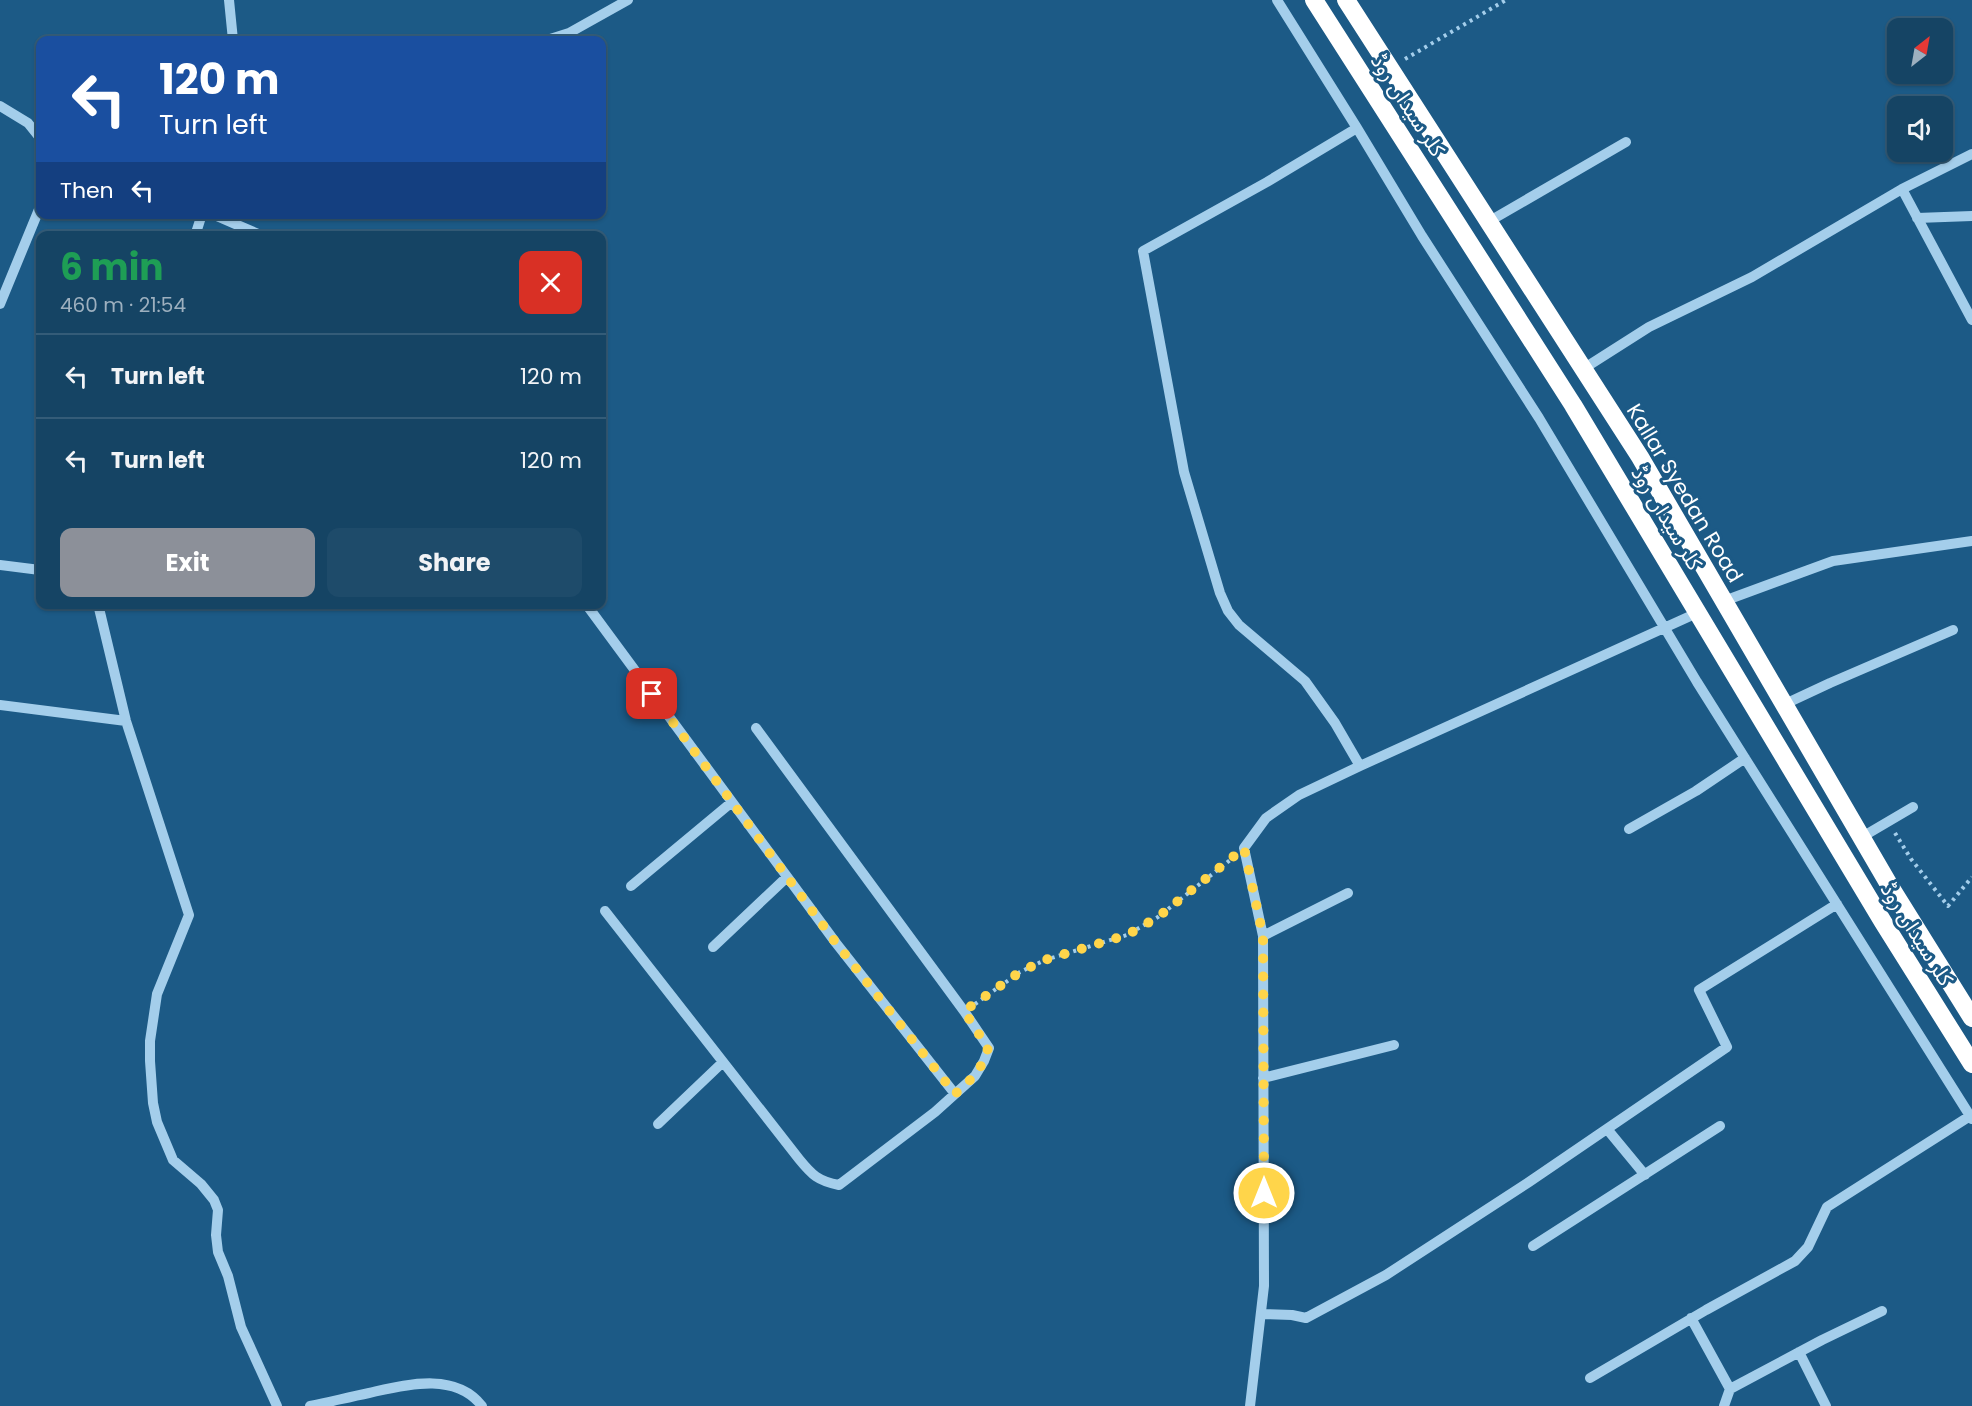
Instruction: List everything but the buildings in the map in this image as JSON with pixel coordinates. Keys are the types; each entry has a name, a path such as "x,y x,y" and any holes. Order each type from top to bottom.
{"highway":[{"name":"کلر سیداں روڈ","path":"1314,0 1573,405 1883,922 1972,1064"},
{"name":"Kallar Syedan Road","path":"1346,0 1640,457 1862,837 1972,1018"}],"street":[{"path":"229,0 233,36"},
{"path":"560,36 628,0"},
{"path":"1277,0 1422,236 1539,418 1664,628 1971,1117 1827,1208 1808,1247 1795,1261 1691,1318 1590,1378"},
{"path":"0,106 28,123 36,133"},
{"path":"1357,128 1267,182 1143,251 1184,472 1224,602 1239,625 1273,651 1305,681 1335,723 1360,766"},
{"path":"1488,222 1626,142"},
{"path":"1583,369 1649,327 1752,277 1902,189 1972,154"},
{"path":"1902,189 1972,321"},
{"path":"1917,218 1972,216"},
{"path":"0,304 36,217"},
{"path":"224,219 251,231"},
{"path":"1724,601 1833,561 1972,541"},
{"path":"0,565 36,570"},
{"path":"99,609 126,721 189,915 157,994 150,1041 153,1103 157,1122 173,1160 201,1184 214,1200 218,1210 216,1235 218,1252 228,1276 241,1327 277,1406"},
{"path":"590,609 836,943 955,1094"},
{"path":"1250,1406 1264,1286 1263,936 1244,848 1266,818 1299,795 1697,614"},
{"path":"1785,704 1830,682 1953,630"},
{"path":"0,705 126,721"},
{"path":"605,911 812,1175 824,1182 840,1185 935,1112 975,1077 988,1048 964,1011 756,728"},
{"path":"1629,829 1696,791 1745,758"},
{"path":"631,886 732,802"},
{"path":"1862,837 1914,807"},
{"path":"713,947 787,877"},
{"path":"1263,936 1348,893"},
{"path":"1261,1314 1306,1318 1376,1281 1476,1217 1727,1047 1698,990 1837,904"},
{"path":"1263,1078 1394,1045"},
{"path":"658,1124 723,1062"},
{"path":"1533,1246 1720,1126"},
{"path":"1607,1129 1645,1174"},
{"path":"1724,1406 1730,1389 1882,1311"},
{"path":"1691,1318 1730,1389"},
{"path":"1799,1352 1826,1406"},
{"path":"310,1406 418,1383 450,1386 463,1391 482,1406"}],"path":[{"path":"1389,69 1506,0"},
{"path":"1887,823 1911,859 1948,906 1972,877"},
{"path":"964,1011 1020,972 1045,960 1127,935 1158,917 1244,848"}],"route":[{"path":"652,694 836,943 955,1094 975,1077 988,1048 964,1011 1020,972 1045,960 1127,935 1158,917 1244,848 1263,936 1264,1193"}]}
